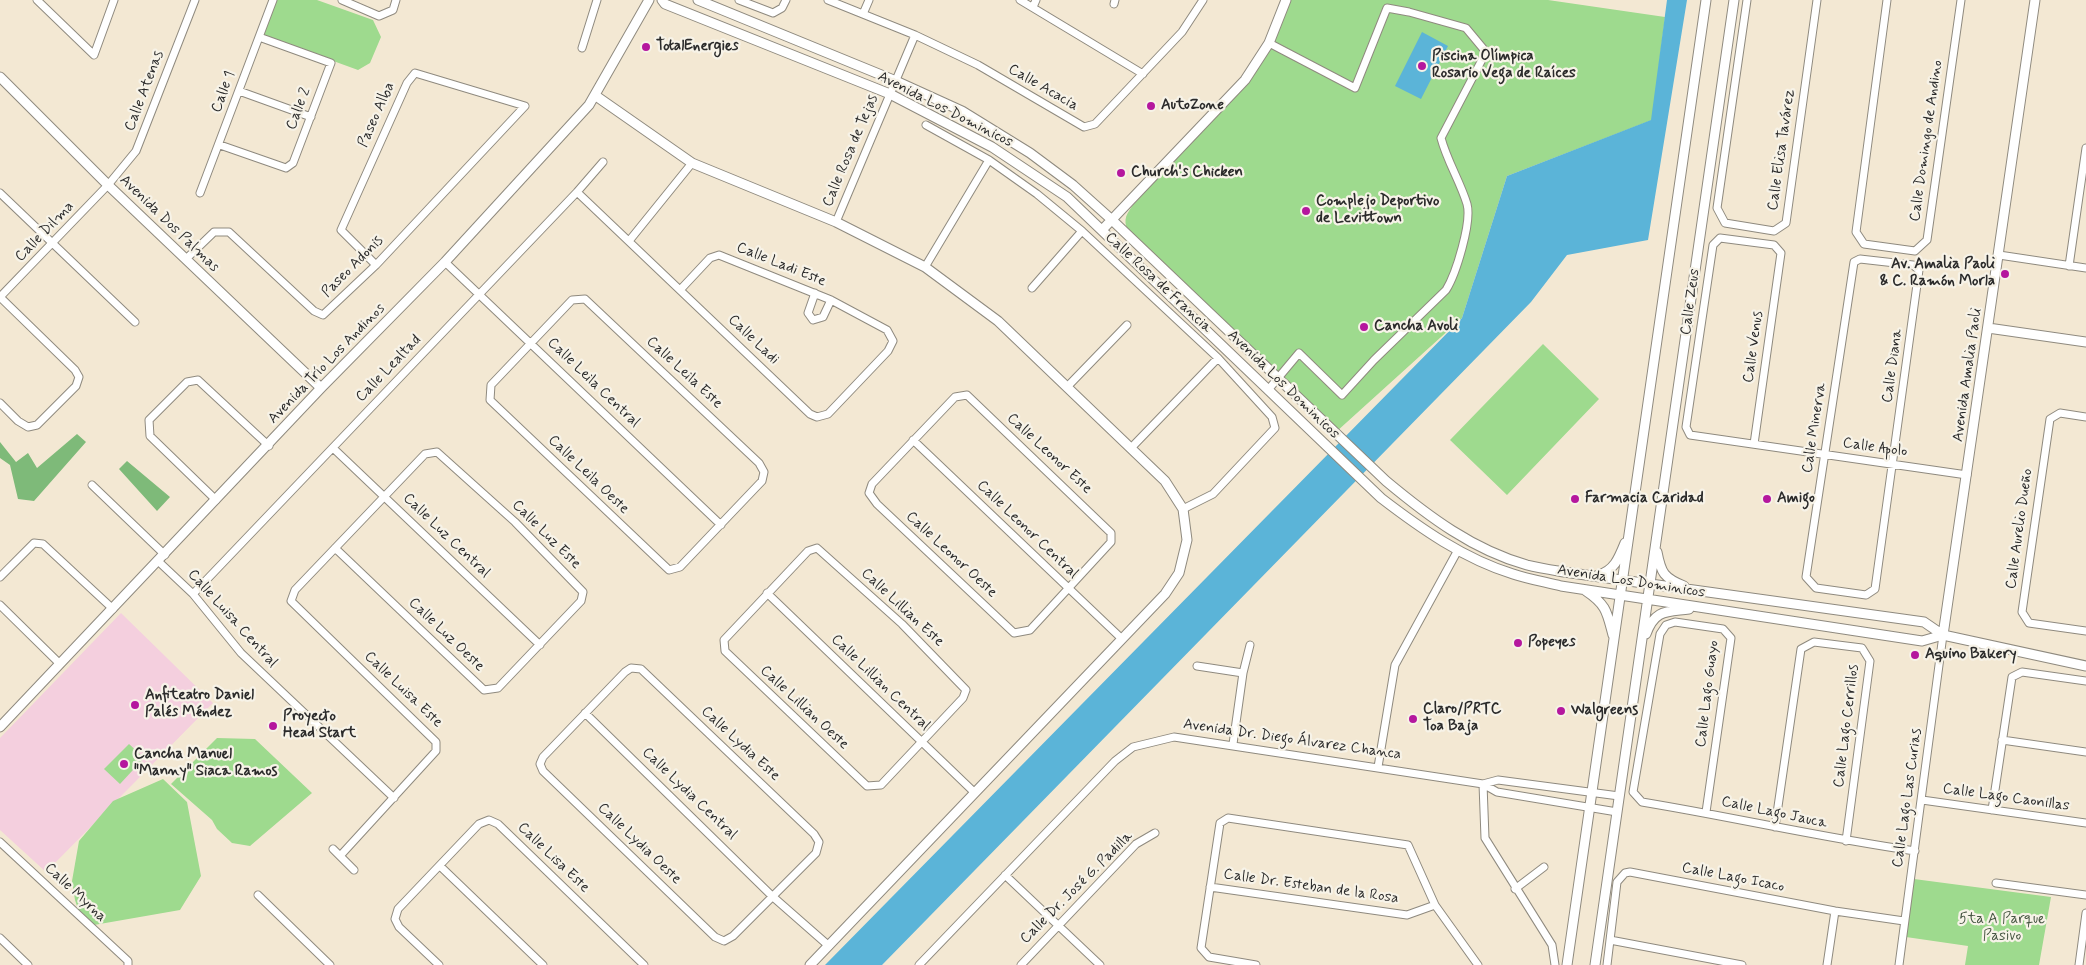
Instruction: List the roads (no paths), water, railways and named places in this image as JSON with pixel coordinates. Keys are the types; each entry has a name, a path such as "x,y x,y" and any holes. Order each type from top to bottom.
{"street":[{"path":"37,0 94,55 114,0"},
{"name":"Calle Atenas","path":"108,185 136,151 195,0"},
{"name":"Calle 1","path":"200,194 273,0"},
{"path":"342,0 379,16 393,10 396,0"},
{"path":"582,48 597,0"},
{"name":"Avenida Trío Los Andinos","path":"0,727 269,446 321,388 445,262 596,96 649,0"},
{"name":"Avenida Los Dominicos","path":"662,0 665,4 890,94 992,147 1067,197 1381,498 1415,524 1458,550 1511,574 1621,596 1922,641 1943,635"},
{"name":"Avenida Los Dominicos","path":"698,0 896,81 962,111 1030,153 1073,185 1112,220 1386,482 1424,512 1464,538 1499,555 1527,565 1623,581 1924,622 1943,635 2086,666"},
{"path":"739,0 773,13 782,8 786,0"},
{"name":"Calle Acacia","path":"828,0 915,35 978,66 1084,127 1095,124 1143,74 1182,32 1203,0"},
{"path":"864,14 869,0"},
{"path":"1020,0 1035,4 1143,74"},
{"path":"1102,230 1245,80 1268,43 1286,0"},
{"path":"1567,965 1706,0"},
{"path":"1595,965 1734,0"},
{"name":"Calle Elisa Tavárez","path":"1747,0 1717,208 1725,223 1774,231 1786,223 1816,0"},
{"name":"Calle Domingo de Andino","path":"1887,0 1856,232 1864,244 1915,251 1927,240 1961,0"},
{"name":"Avenida Amalia Paoli","path":"1943,635 2035,0"},
{"path":"1268,43 1355,88 1387,8 1409,12 1466,28 1486,52 1441,138 1467,206 1464,242 1453,280 1446,290 1374,360 1342,395 1299,353 1268,390"},
{"name":"Calle Rosa de Tejas","path":"836,222 915,35"},
{"name":"Calle 2","path":"220,145 286,168 293,163 331,63 259,37"},
{"name":"Paseo Alba","path":"376,265 341,230 407,83 415,73 525,106"},
{"name":"Avenida Dos Palmas","path":"0,77 108,185 321,388"},
{"path":"239,91 311,117"},
{"path":"596,96 692,163 836,222 925,267 998,321 1166,481 1183,509 1187,540 1179,573 1165,594 810,965"},
{"name":"Paseo Adonis","path":"186,259 214,232 229,232 314,311 324,315 376,265 525,106"},
{"name":"Calle Rosa de Francia","path":"926,125 989,160 1037,194 1082,231 1218,358 1272,417 1274,428 1213,494 1183,509"},
{"path":"2069,266 2086,148"},
{"path":"925,267 989,160"},
{"name":"Calle Lealtad","path":"193,594 577,192 603,162"},
{"path":"629,241 692,163"},
{"name":"Calle Dilma","path":"0,297 108,185"},
{"name":"Calle Ladi","path":"577,192 810,414 818,417 828,414 888,351 893,341 887,330 879,326"},
{"path":"0,194 134,322"},
{"path":"1032,288 1082,231"},
{"name":"Calle Zeus","path":"1690,435 1686,427 1713,245 1720,238 1774,245 1781,253"},
{"name":"Calle Venus","path":"1754,444 1781,253"},
{"name":"Calle Ladi Este","path":"680,290 710,258 719,255 831,300 879,326"},
{"path":"1998,255 2086,268"},
{"name":"Calle Diana","path":"1854,262 1860,259 1913,265 1919,270 1894,465"},
{"name":"Calle Leila Central","path":"445,262 721,524"},
{"name":"Calle Minerva","path":"1854,262 1806,576 1816,588 1866,594 1875,589 1894,465"},
{"path":"815,293 808,313 813,320 823,317 831,300"},
{"path":"0,297 75,370 79,377 76,386 37,425 28,426 18,421 0,403"},
{"name":"Calle Leila Este","path":"531,343 572,300 585,299 759,463 764,472 762,481 721,524"},
{"path":"1067,387 1127,325"},
{"path":"1988,328 2086,342"},
{"name":"Calle Leila Oeste","path":"531,343 491,386 490,400 600,507 669,570 680,567 721,524"},
{"path":"1131,448 1218,358"},
{"path":"216,500 150,436 149,420 187,382 198,380 269,446"},
{"name":"Calle Leonor Este","path":"913,440 955,397 968,395 1098,519 1111,533 1111,542 1069,589"},
{"name":"Calle Aurelio Dueño","path":"2086,417 2060,413 2050,419 2022,612 2030,622 2086,631"},
{"name":"Calle Apolo","path":"1690,435 1967,475"},
{"name":"Calle Leonor Central","path":"913,440 1122,639"},
{"name":"Calle Leonor Oeste","path":"913,440 872,484 869,493 876,504 1014,633 1030,630 1069,589"},
{"name":"Calle Luz Central","path":"333,448 540,644"},
{"name":"Calle Luz Este","path":"384,497 425,454 437,452 514,522 584,592 582,601 540,644"},
{"name":"Calle Luisa Central","path":"92,485 193,594 240,653 394,798"},
{"path":"336,548 384,497"},
{"path":"1593,576 1609,572 1617,560 1630,531"},
{"path":"1656,542 1661,571 1672,581 1696,591"},
{"path":"0,577 34,543 43,544 113,609"},
{"name":"Calle Luz Oeste","path":"336,548 484,690 498,688 540,644"},
{"name":"Calle Luisa Este","path":"336,548 295,590 291,601 436,742 436,752 340,856"},
{"name":"Calle Lillian Este","path":"767,593 808,551 817,548 902,624 966,690 963,698 922,742"},
{"path":"1378,767 1395,665 1458,550"},
{"path":"1584,589 1602,601 1614,640"},
{"name":"Calle Lillian Oeste","path":"767,593 724,640 725,651 735,662 867,786 881,785 922,742"},
{"name":"Calle Lillian Central","path":"767,593 975,793"},
{"path":"0,605 60,664"},
{"path":"1640,653 1650,623 1661,612 1701,608"},
{"name":"Calle Lago Guayo","path":"1633,792 1660,634 1666,625 1675,622 1723,629 1731,638 1706,812"},
{"name":"Calle Lago Las Curias","path":"1898,965 1943,635"},
{"name":"Calle Lago Cerrillos","path":"1775,827 1801,649 1814,642 1862,648 1870,661 1846,841"},
{"path":"1233,744 1243,673 1250,645"},
{"path":"1197,666 1243,673"},
{"name":"Calle Lydia Este","path":"585,713 625,672 631,668 641,669 814,834 819,842 816,853 772,896"},
{"path":"1992,810 2012,677 2022,672 2086,681"},
{"name":"Calle Lydia Central","path":"585,713 772,896 829,946"},
{"name":"Calle Lydia Oeste","path":"585,713 543,758 540,764 544,771 715,937 724,941 733,936 772,896"},
{"name":"Avenida Dr. Diego Álvarez Chanca","path":"919,965 1115,761 1132,747 1174,737 1233,744 1483,784 1497,792 1617,812"},
{"path":"2002,740 2086,752"},
{"name":"Avenida Dr. Diego Álvarez Chanca","path":"1483,784 1498,780 1619,796"},
{"path":"1483,784 1485,838 1515,889 1552,945 1555,965"},
{"name":"Calle Lago Jauca","path":"1633,792 1642,802 1706,812 1846,841 1915,851"},
{"name":"Calle Lago Caonillas","path":"1922,800 2086,823"},
{"path":"1256,965 1209,958 1201,948 1220,823 1228,818 1408,845 1435,905 1478,965"},
{"name":"Calle Lisa Este","path":"438,965 399,927 395,919 398,909 479,824 489,820 498,824 644,965"},
{"name":"Calle Dr. José G. Padilla","path":"1021,965 1136,844 1156,833"},
{"name":"Calle Myrna","path":"0,842 128,961 128,965"},
{"path":"333,849 354,870"},
{"path":"440,866 543,965"},
{"path":"1515,889 1544,866"},
{"name":"Calle Lago Icaco","path":"1610,940 1617,882 1625,873 1630,872 1835,911 1904,921"},
{"path":"1005,875 1100,965"},
{"path":"1996,883 2086,895"},
{"name":"Calle Dr. Esteban de la Rosa","path":"1210,887 1407,915 1435,905"},
{"path":"258,895 330,965"},
{"path":"1827,965 1835,911"},
{"path":"2078,965 2086,913"},
{"path":"0,938 28,965"},
{"path":"1607,965 1610,940 1742,965"}],"water":[{"path":"1667,0 1687,0 1648,240 1567,255 1531,302 882,965 825,965 1462,318 1507,176 1651,120"},
{"name":"Piscina Olímpica Rosario Vega de Raíces","path":"1422,32 1448,46 1421,99 1395,86"}],"place":[{"name":"TotalEnergies","path":"646,47"},
{"name":"Piscina Olímpica Rosario Vega de Raíces","path":"1422,66"},
{"name":"AutoZone","path":"1151,106"},
{"name":"Church's Chicken","path":"1121,173"},
{"name":"Complejo Deportivo de Levittown","path":"1306,211"},
{"name":"Av. Amalia Paoli & C. Ramón Morla","path":"2005,274"},
{"name":"Cancha Avoli","path":"1364,327"},
{"name":"Farmacia Caridad","path":"1575,499"},
{"name":"Amigo","path":"1767,499"},
{"name":"Popeyes","path":"1518,643"},
{"name":"Aquino Bakery","path":"1915,655"},
{"name":"Anfiteatro Daniel Palés Méndez","path":"135,705"},
{"name":"Walgreens","path":"1561,711"},
{"name":"Claro/PRTC Toa Baja","path":"1413,719"},
{"name":"Proyecto Head Start","path":"273,726"},
{"name":"Cancha Manuel \"Manny\" Siaca Ramos","path":"124,764"}],"park label":[{"name":"5ta A Parque Pasivo","path":"2002,928"}]}
